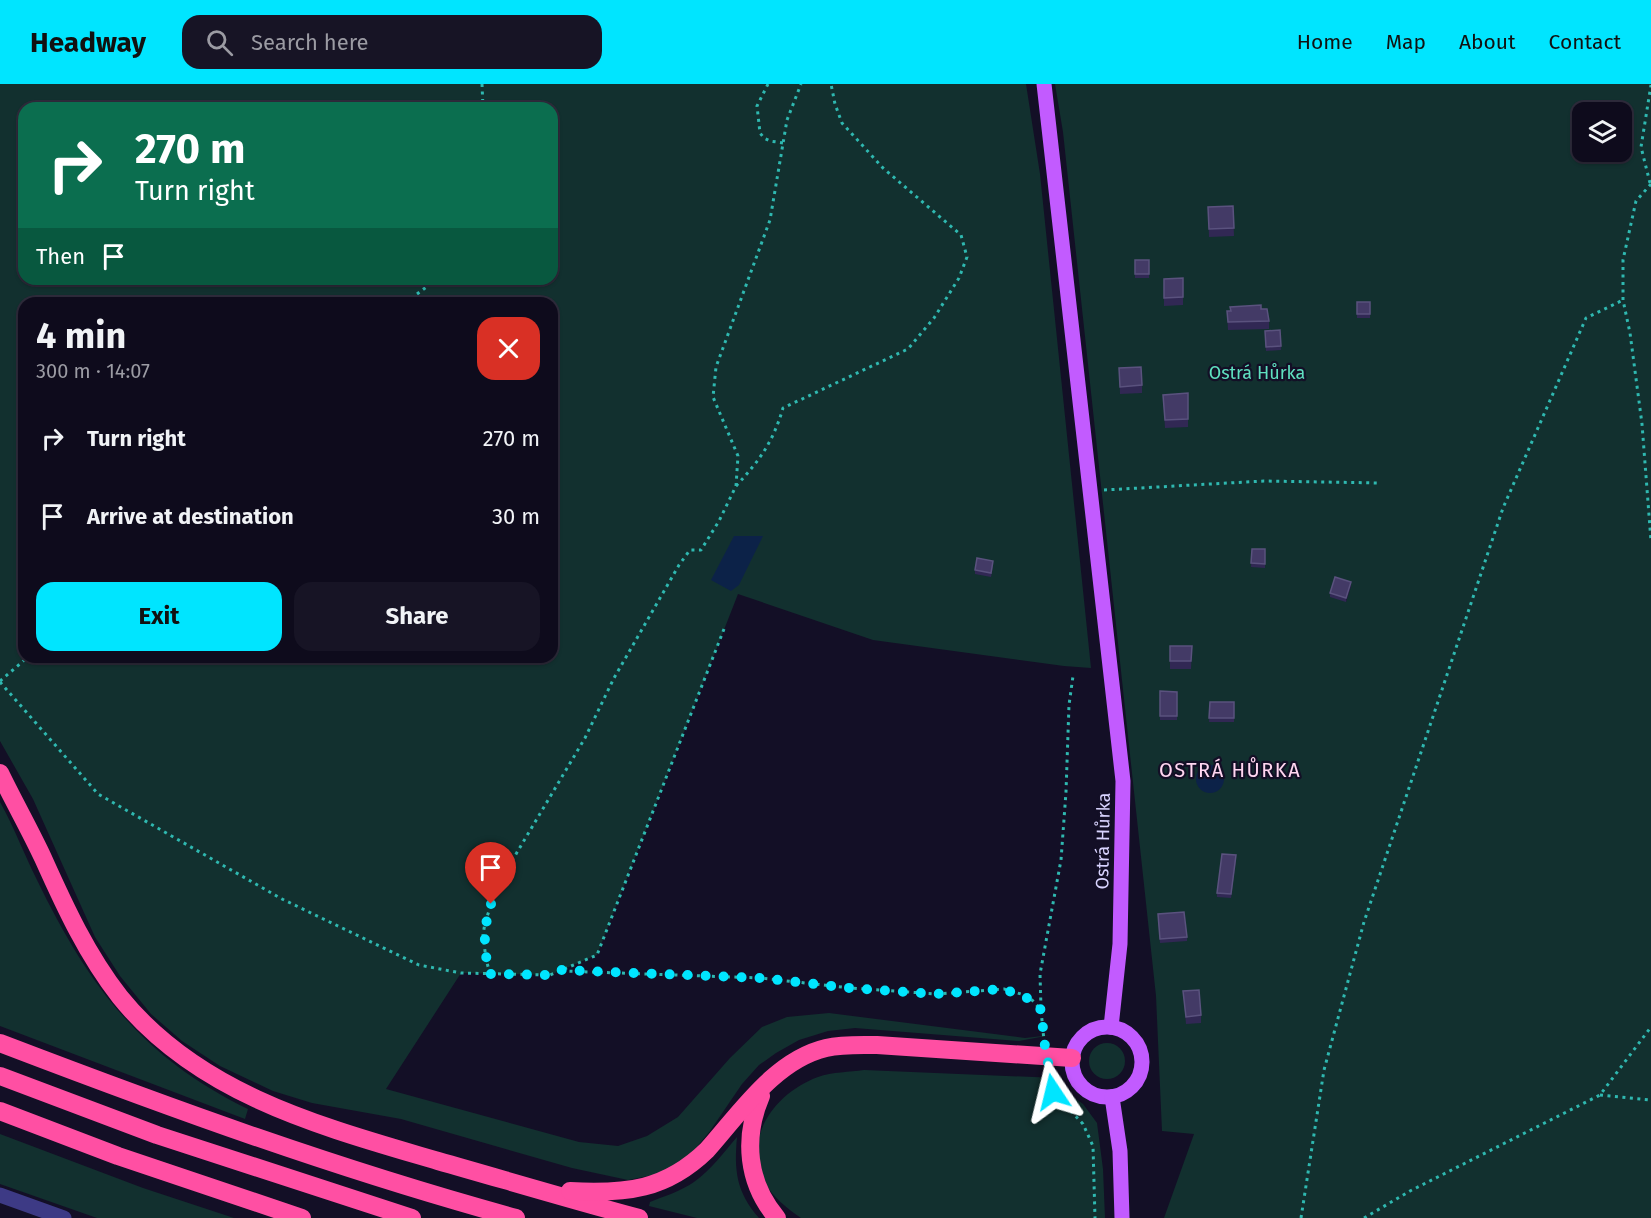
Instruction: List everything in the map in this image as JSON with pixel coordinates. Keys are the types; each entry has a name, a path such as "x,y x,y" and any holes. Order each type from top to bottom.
{"highway":[{"path":"0,773 74,926 89,951 121,998 175,1050 219,1080 267,1105 365,1139 639,1218"},
{"path":"0,1043 166,1106 358,1172 516,1218"},
{"path":"539,1190 621,1192 670,1179 696,1161 770,1080 800,1058 825,1048 839,1045 877,1045 1049,1061 1072,1058"},
{"path":"0,1076 157,1135 412,1218"},
{"path":"770,1080 752,1121 749,1152 759,1193 777,1218"},
{"path":"0,1111 118,1156 302,1218"}],"main road":[{"name":"Ostrá Hůrka","path":"1044,84 1123,781 1120,944 1112,1027"},
{"path":"1112,1027 1122,1030 1138,1046 1142,1056 1142,1068 1132,1087 1123,1094 1101,1097 1082,1087 1072,1068 1072,1058 1082,1038 1090,1031 1112,1027"},
{"path":"1112,1097 1120,1151 1122,1218"}],"street":[{"path":"0,1195 64,1218"}],"path":[{"path":"482,84 483,102"},
{"path":"768,84 757,106 760,133 770,141 783,142"},
{"path":"736,486 738,456 713,397 716,367 770,220 787,120 801,84"},
{"path":"490,974 483,935 497,886 585,738 614,678 679,565 690,550 701,550 719,521 736,486 760,459 777,429 783,408 908,349 934,318 959,278 967,257 961,235 883,168 842,123 831,84"},
{"path":"1651,86 1641,147 1651,184 1636,201 1623,260 1623,300 1630,333 1642,424 1651,541"},
{"path":"413,297 429,285"},
{"path":"1301,1218 1324,1070 1364,922 1503,508 1586,318 1623,300"},
{"path":"1090,491 1264,481 1381,483"},
{"path":"21,663 0,681 98,794 282,899 419,965 461,973 550,975 597,955 724,629"},
{"path":"1073,676 1069,705 1061,860 1040,974 1041,1010 1053,1092 1083,1124 1093,1146 1095,1218"},
{"path":"560,970 761,978 850,988 936,994 1004,989 1032,1000 1041,1010"},
{"path":"1364,1218 1410,1191 1600,1095 1651,1027"},
{"path":"1600,1095 1651,1100"}],"green space":[{"path":"0,84 1026,84 1040,174 1091,668 873,640 738,594 597,955 550,975 461,973 386,1089 579,1142 618,1146 647,1136 678,1117 730,1058 762,1027 787,1017 829,1013 1025,1038 1051,1035 1019,1041 855,1028 828,1031 799,1040 759,1065 742,1084 710,1131 687,1159 663,1173 628,1180 572,1168 401,1119 312,1103 273,1091 220,1066 182,1041 151,1014 120,976 95,937 33,799 0,741"},
{"path":"1055,84 1651,84 1651,1218 1164,1218 1194,1134 1162,1131 1156,996 1063,132"},
{"path":"0,802 56,918 98,985 148,1041 177,1066 210,1089 248,1109 245,1119 0,1026"},
{"path":"1107,1043 1119,1049 1125,1061 1119,1073 1107,1079 1095,1073 1089,1061 1095,1049"},
{"path":"864,1070 1057,1078 1072,1096 1083,1104 1097,1123 1103,1169 1105,1218 801,1218 776,1198 765,1182 759,1165 760,1133 776,1105 802,1084 823,1075"},
{"path":"0,1134 143,1188 234,1218 97,1218 0,1184"},
{"path":"737,1137 738,1180 745,1199 759,1218 697,1218 649,1206 650,1202 694,1182 717,1161"}],"water":[{"path":"734,536 763,536 739,585 731,591 711,580"},
{"path":"1210,765 1220,769 1224,779 1220,789 1210,793 1200,789 1196,779 1200,769"}],"building":[{"path":"1233,206 1234,228 1209,229 1208,207"},
{"path":"1135,260 1149,260 1149,274 1135,274"},
{"path":"1183,278 1183,297 1164,298 1164,279"},
{"path":"1357,302 1370,302 1370,314 1357,314"},
{"path":"1261,305 1261,309 1267,309 1269,321 1228,322 1227,311 1231,311 1230,307"},
{"path":"1280,330 1281,346 1266,347 1265,331"},
{"path":"1141,367 1142,385 1120,387 1119,368"},
{"path":"1188,393 1188,419 1165,420 1163,395"},
{"path":"1252,549 1265,549 1265,564 1251,563"},
{"path":"977,558 993,561 991,573 975,570"},
{"path":"1335,577 1351,582 1346,598 1330,593"},
{"path":"1170,646 1192,646 1191,661 1170,661"},
{"path":"1160,691 1177,692 1177,716 1160,716"},
{"path":"1210,702 1234,702 1234,718 1209,718"},
{"path":"1222,854 1236,855 1231,894 1217,893"},
{"path":"1184,912 1187,937 1160,939 1158,914"},
{"path":"1199,990 1201,1015 1186,1017 1183,991"}],"district":[{"name":"OSTRÁ HŮRKA","path":"1230,770"}],"route":[{"path":"491,904 483,935 490,974 550,975 560,970 639,972 761,978 850,988 936,994 1004,989 1021,994 1032,1000 1041,1010 1053,1092"}]}
